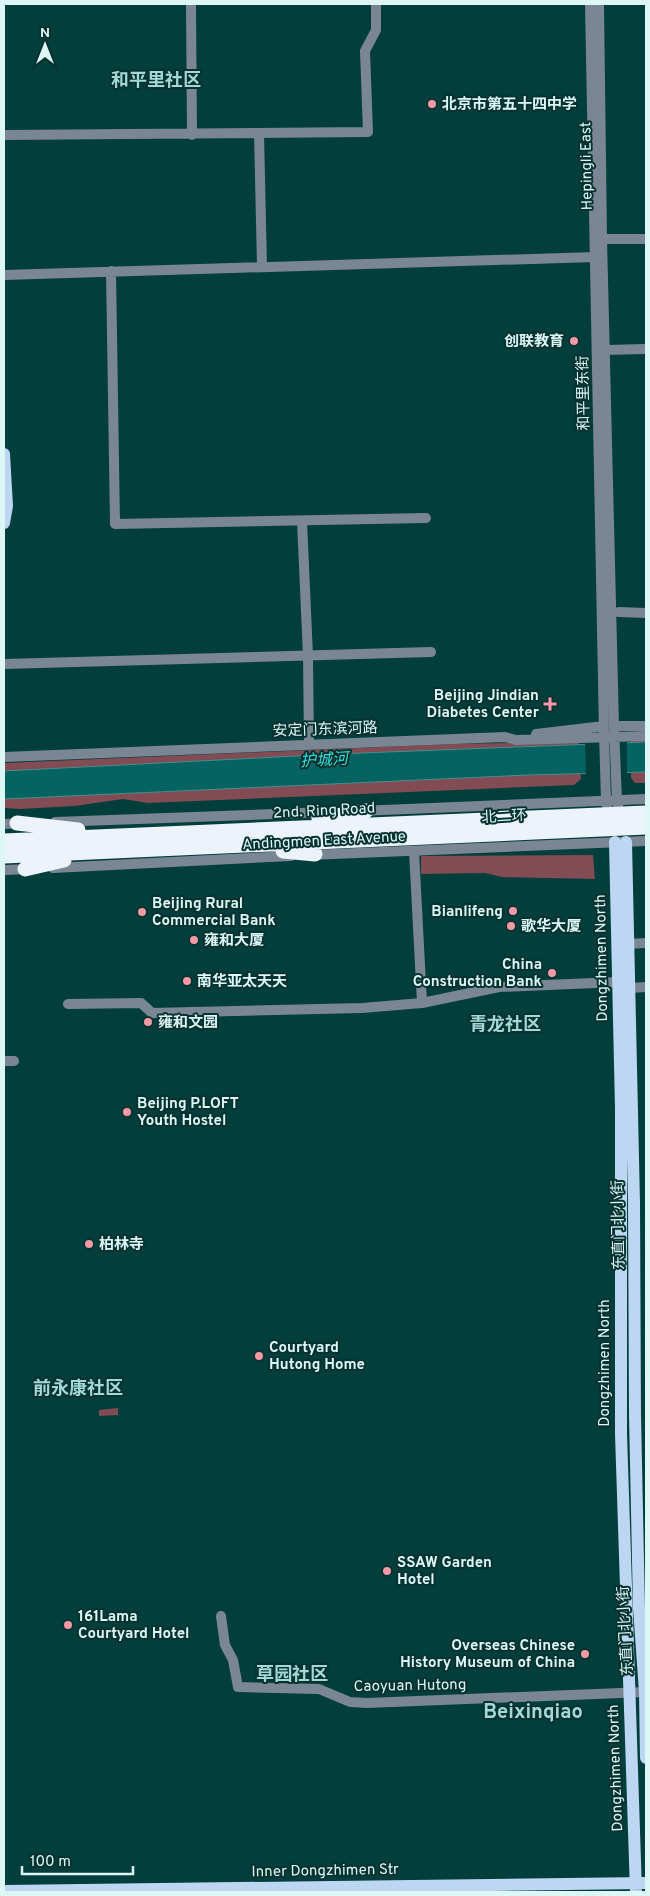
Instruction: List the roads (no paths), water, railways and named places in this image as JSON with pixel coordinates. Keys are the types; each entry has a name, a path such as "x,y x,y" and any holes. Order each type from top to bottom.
{"highway":[{"name":"2nd. Ring Road","path":"33,847 121,835 365,825 645,804"},
{"path":"10,824 121,835"},
{"name":"2nd. Ring Road","path":"4,841 33,847 101,852 227,846 365,825"},
{"name":"北二环","path":"365,825 646,836"},
{"path":"227,846 315,854"},
{"path":"4,856 33,847"},
{"path":"24,870 101,852"}],"main road":[{"path":"4,454 7,506 4,523"},
{"name":"东直门北小街","path":"620,842 628,944 629,988 626,1108 641,1416 642,1538 639,1608 646,1692 646,1758"},
{"name":"Dongzhimen North","path":"620,842 618,982 626,1108 621,1415 629,1692 639,1886"},
{"name":"Inner Dongzhimen Str","path":"4,1891 639,1886"}],"street":[{"path":"191,4 192,135"},
{"path":"4,135 192,135 368,132 365,51 376,30 376,4"},
{"name":"和平里东街","path":"590,4 595,257 609,730 616,782 612,801"},
{"name":"Hepingli East","path":"599,4 602,239"},
{"path":"259,133 262,266"},
{"path":"4,275 595,257 602,239 646,239"},
{"name":"和平里东街","path":"602,239 609,730 605,783 612,801"},
{"path":"111,271 116,524 426,518"},
{"path":"605,350 646,349"},
{"path":"302,521 308,656 309,745"},
{"path":"619,612 646,613"},
{"path":"4,664 431,652"},
{"path":"505,737 646,726"},
{"name":"安定门东滨河路","path":"4,758 505,737 516,740 646,736"},
{"path":"612,801 620,842"},
{"name":"Andingmen East Avenue","path":"10,824 365,825 454,807 612,801 645,804"},
{"path":"552,803 553,845"},
{"path":"645,804 646,836"},
{"path":"454,807 456,849"},
{"name":"Andingmen East Avenue","path":"4,870 315,854 620,842 646,836"},
{"path":"414,851 422,1002"},
{"path":"628,944 646,943"},
{"path":"68,1004 141,1003 152,1013 362,1008 422,1002 499,987 618,982"},
{"path":"629,988 646,988"},
{"path":"621,1415 641,1416"},
{"name":"Caoyuan Hutong","path":"222,1616 225,1645 233,1660 238,1687 319,1689 350,1702 367,1703 629,1692"},
{"path":"629,1692 646,1692"}],"water":[{"name":"护城河","path":"646,742 646,772 528,775 4,799 4,771 336,754"}],"place":[{"name":"北京市第五十四中学","path":"432,104"},
{"name":"创联教育","path":"574,341"},
{"name":"Beijing Jindian Diabetes Center","path":"550,704"},
{"name":"Bianlifeng","path":"513,911"},
{"name":"Beijing Rural Commercial Bank","path":"142,912"},
{"name":"歌华大厦","path":"511,926"},
{"name":"雍和大厦","path":"194,940"},
{"name":"China Construction Bank","path":"552,973"},
{"name":"南华亚太天天","path":"187,981"},
{"name":"雍和文园","path":"148,1022"},
{"name":"Beijing P.LOFT Youth Hostel","path":"127,1112"},
{"name":"柏林寺","path":"89,1244"},
{"name":"Courtyard Hutong Home","path":"259,1356"},
{"name":"SSAW Garden Hotel","path":"387,1571"},
{"name":"161Lama Courtyard Hotel","path":"68,1625"},
{"name":"Overseas Chinese History Museum of China","path":"585,1654"}],"district":[{"name":"和平里社区","path":"156,80"},
{"name":"青龙社区","path":"505,1024"},
{"name":"前永康社区","path":"78,1388"},
{"name":"草园社区","path":"292,1674"},
{"name":"Beixinqiao","path":"533,1711"}]}
